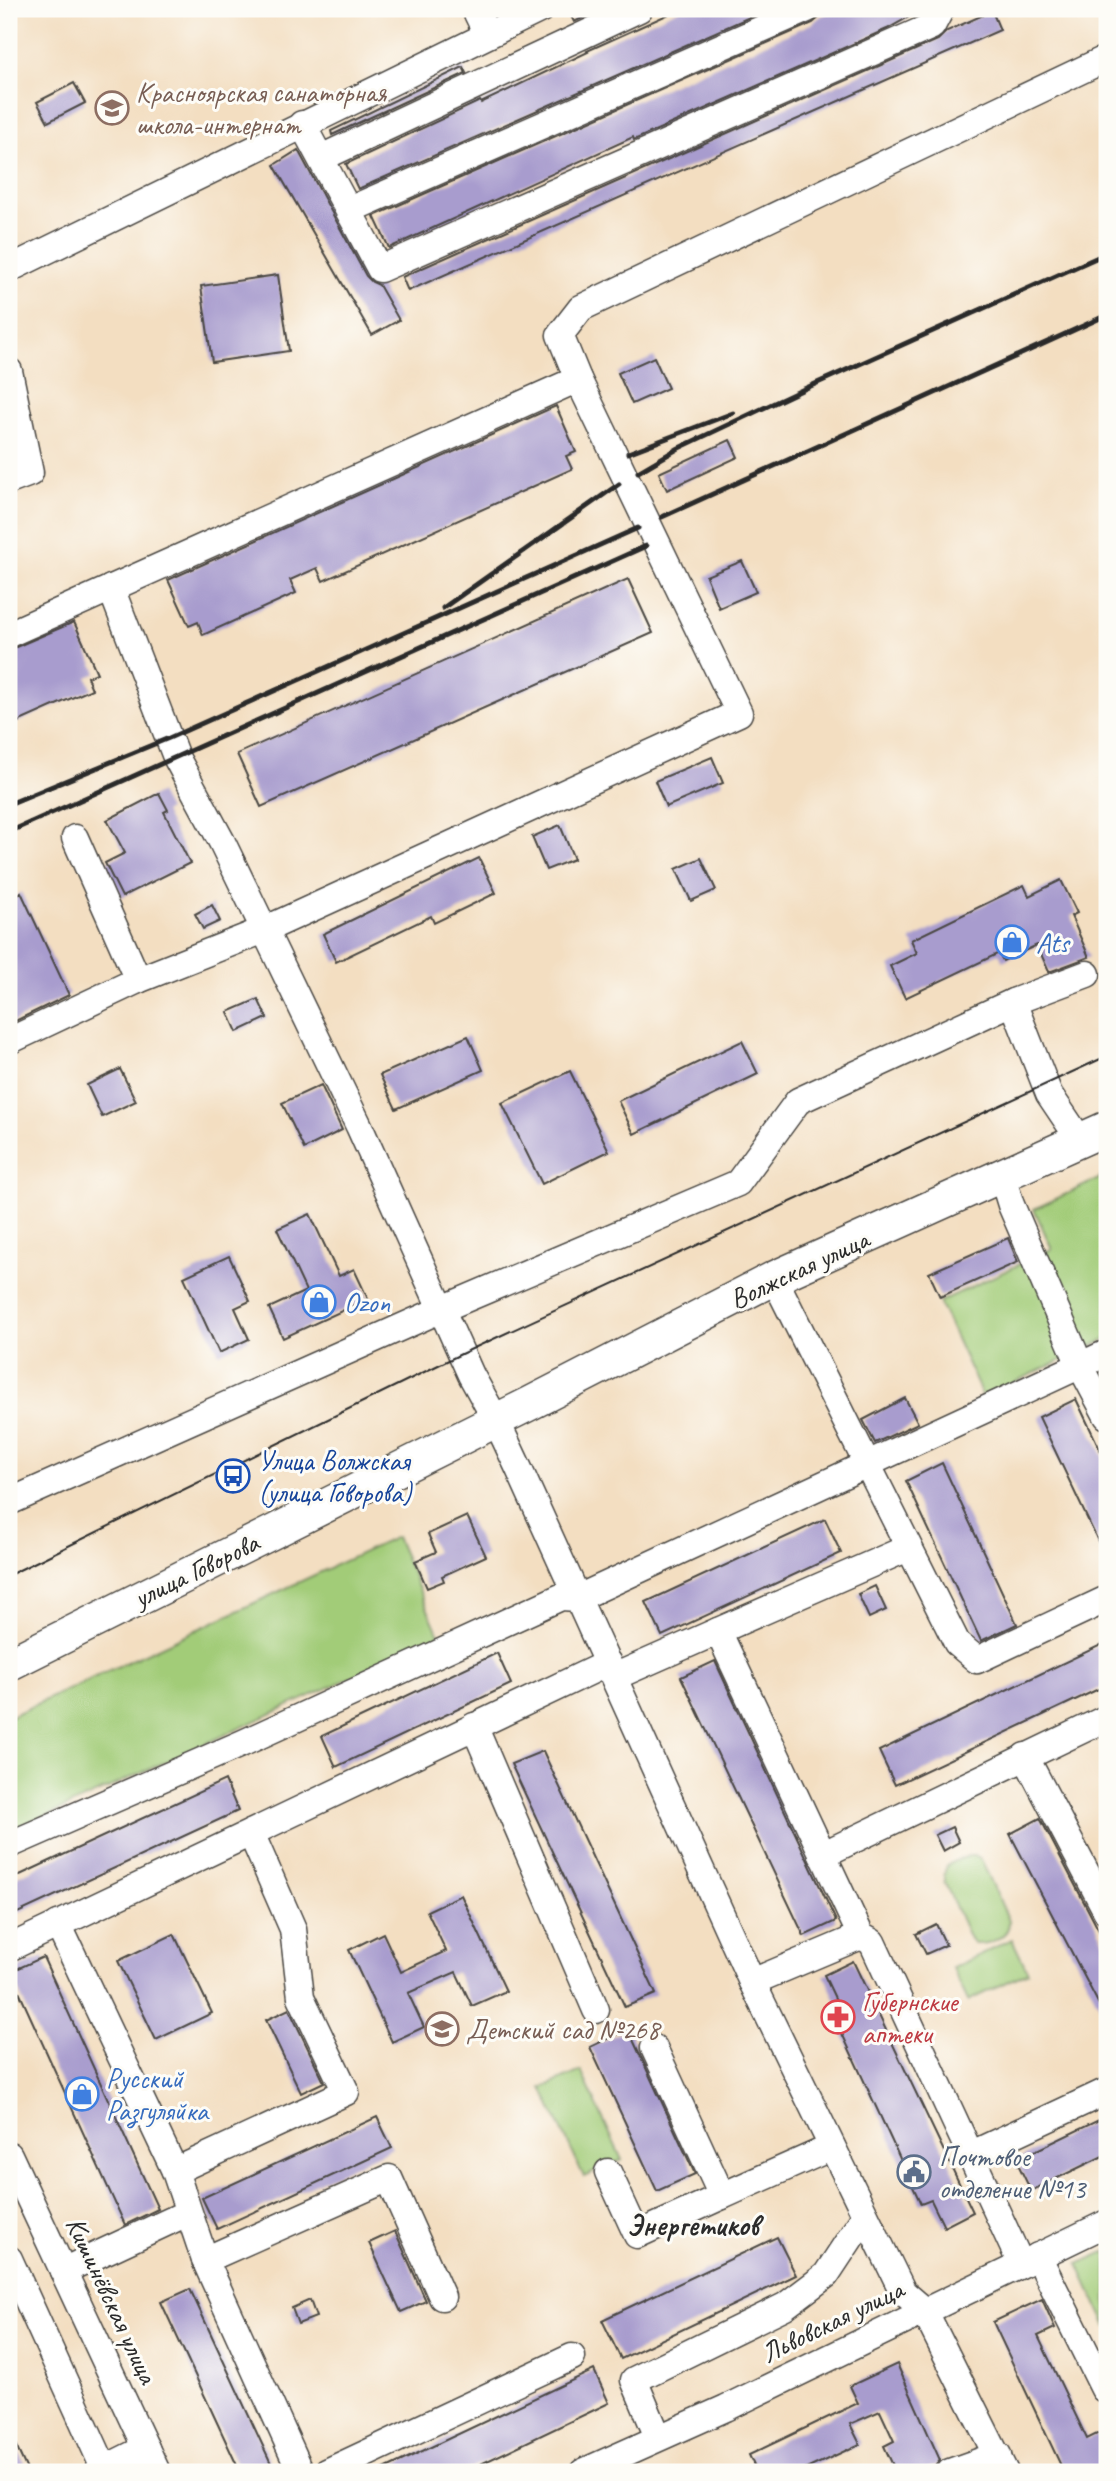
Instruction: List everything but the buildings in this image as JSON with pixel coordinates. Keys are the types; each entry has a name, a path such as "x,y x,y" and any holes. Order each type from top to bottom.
{"main road":[{"name":"Волжская улица","path":"496,1420 775,1278 1093,1134"},
{"name":"улица Говорова","path":"9,1664 496,1420"}],"street":[{"path":"475,9 487,34"},
{"path":"9,269 541,9"},
{"path":"321,158 639,9"},
{"path":"349,210 807,9"},
{"path":"302,124 380,269 932,26 941,9"},
{"path":"9,1041 138,980 264,930 739,713 578,379 560,335 580,308 1107,58"},
{"path":"9,371 30,473 9,481"},
{"path":"9,634 578,379"},
{"path":"111,588 176,757 222,842 359,1126 471,1375 496,1420 752,1982 903,2292 924,2311 1001,2464 950,2472"},
{"path":"75,838 138,980"},
{"path":"9,1501 442,1309 738,1183 798,1101 1013,1002 1087,974"},
{"path":"1013,1002 1049,1094 1093,1134"},
{"path":"1002,1176 1011,1205 1080,1365 1107,1416"},
{"path":"775,1278 957,1643 976,1660 1107,1599"},
{"path":"9,1845 243,1744 561,1597 578,1598 1107,1353"},
{"path":"9,1948 474,1726 611,1670 718,1632 908,1548"},
{"path":"718,1632 861,1936 872,1942 970,2155 1104,2389"},
{"path":"822,1855 1107,1718"},
{"path":"474,1726 596,2010"},
{"path":"1025,1756 1107,1912"},
{"path":"175,2171 346,2092 301,1997 293,1929 251,1833"},
{"path":"58,1924 175,2171 205,2260 301,2472"},
{"path":"752,1982 861,1936"},
{"path":"654,2048 722,2196"},
{"path":"970,2155 1107,2091"},
{"path":"608,2172 637,2235 832,2147"},
{"name":"Кишинёвская улица","path":"9,2155 151,2460"},
{"path":"205,2260 389,2178 442,2297"},
{"path":"63,2270 187,2213"},
{"path":"658,2437 634,2380 785,2306 826,2275 865,2216"},
{"name":"Львовская улица","path":"583,2472 726,2408 1107,2223"},
{"path":"9,2250 46,2233"},
{"path":"9,2259 101,2470 151,2460"},
{"path":"327,2472 572,2357"}],"green space":[{"path":"1107,1175 1107,1339 983,1397 939,1302 1052,1249 1034,1209"},
{"path":"396,1537 440,1637 9,1833 9,1717"},
{"path":"969,1856 976,1856 982,1861 1009,1921 1002,1936 986,1943 975,1944 970,1939 944,1881 948,1866"},
{"path":"1012,1939 1028,1972 968,2001 952,1968"},
{"path":"581,2071 622,2160 584,2177 542,2088"},
{"path":"1107,2251 1107,2327 1078,2264"}],"tram line":[{"path":"9,1575 461,1354 1107,1056"}],"railway":[{"path":"638,472 679,448 804,389 1107,253"},
{"path":"662,517 1107,315"},
{"path":"628,453 733,413"},
{"path":"443,608 619,484"},
{"path":"9,804 169,738 638,528"},
{"path":"9,832 646,546"}],"place":[{"name":"Красноярская санаторная школа-интернат","path":"112,108"},
{"name":"Ats","path":"1012,942"},
{"name":"Ozon","path":"319,1302"},
{"name":"Улица Волжская (улица Говорова)","path":"233,1476"},
{"name":"Губернские аптеки","path":"838,2017"},
{"name":"Детский сад №268","path":"442,2029"},
{"name":"Русский Разгуляйка","path":"82,2094"},
{"name":"Почтовое отделение №13","path":"914,2172"}],"district":[{"name":"Энергетиков","path":"693,2225"}]}
